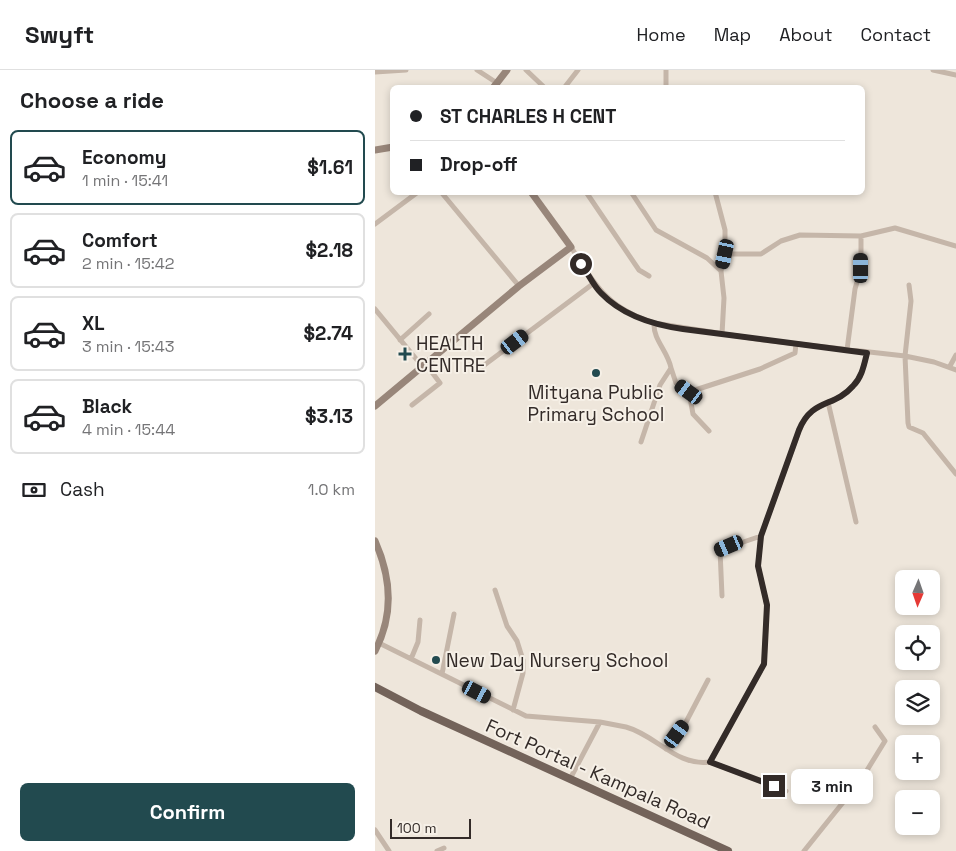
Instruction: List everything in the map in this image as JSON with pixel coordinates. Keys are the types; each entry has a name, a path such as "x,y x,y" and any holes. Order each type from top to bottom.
{"main road":[{"path":"496,85 507,70"},
{"path":"375,150 390,148"},
{"path":"375,406 519,286 571,247 533,195"},
{"path":"375,541 384,560 389,580 389,601 375,651"},
{"name":"Fort Portal - Kampala Road","path":"375,686 421,711 728,851"}],"street":[{"path":"375,72 406,70"},
{"path":"477,70 494,85"},
{"path":"526,70 542,85"},
{"path":"566,85 578,70"},
{"path":"666,70 666,85"},
{"path":"933,70 956,75"},
{"path":"375,224 414,195"},
{"path":"443,195 519,286"},
{"path":"588,195 639,270 649,276"},
{"path":"633,195 656,230 707,258 721,271"},
{"path":"716,195 725,230 725,254 721,271 724,298 722,334"},
{"path":"725,254 761,254 781,241 800,235 861,236 895,228 956,246"},
{"path":"847,350 855,289 861,268 861,236"},
{"path":"571,247 593,282 609,300 637,318 654,323 722,334 867,353 905,356 950,366 956,370"},
{"path":"483,366 593,282"},
{"path":"909,285 911,301 905,356 909,427 923,433 956,474"},
{"path":"375,309 400,340 440,383 412,406"},
{"path":"400,340 429,314"},
{"path":"654,323 653,334 670,361 677,383 689,392 693,414 709,431"},
{"path":"689,392 760,370 795,353 796,344"},
{"path":"710,762 764,664 767,605 758,566 761,536 805,417 853,387 861,375 867,353"},
{"path":"950,366 956,355"},
{"path":"641,442 660,385 671,368"},
{"path":"828,402 856,522"},
{"path":"722,596 720,550 761,536"},
{"path":"495,590 507,626 517,641 523,660 523,673 513,710"},
{"path":"442,674 454,614"},
{"path":"411,659 418,642 421,620"},
{"path":"379,642 526,716 600,722 634,729 683,759 695,763 710,762 787,791"},
{"path":"666,749 686,722 708,680"},
{"path":"570,779 600,722"},
{"path":"804,851 861,780 885,741 875,726"},
{"path":"375,830 389,851"},
{"path":"437,851 444,848"}],"place":[{"name":"HEALTH CENTRE","path":"405,354"},
{"name":"Mityana Public Primary School","path":"596,373"},
{"name":"New Day Nursery School","path":"436,660"}],"route":[{"path":"581,264 600,293 637,318 671,328 867,353 861,375 853,387 844,394 811,411 805,417 799,430 761,536 758,566 767,605 764,664 714,758 710,762 732,772 774,786"}]}
